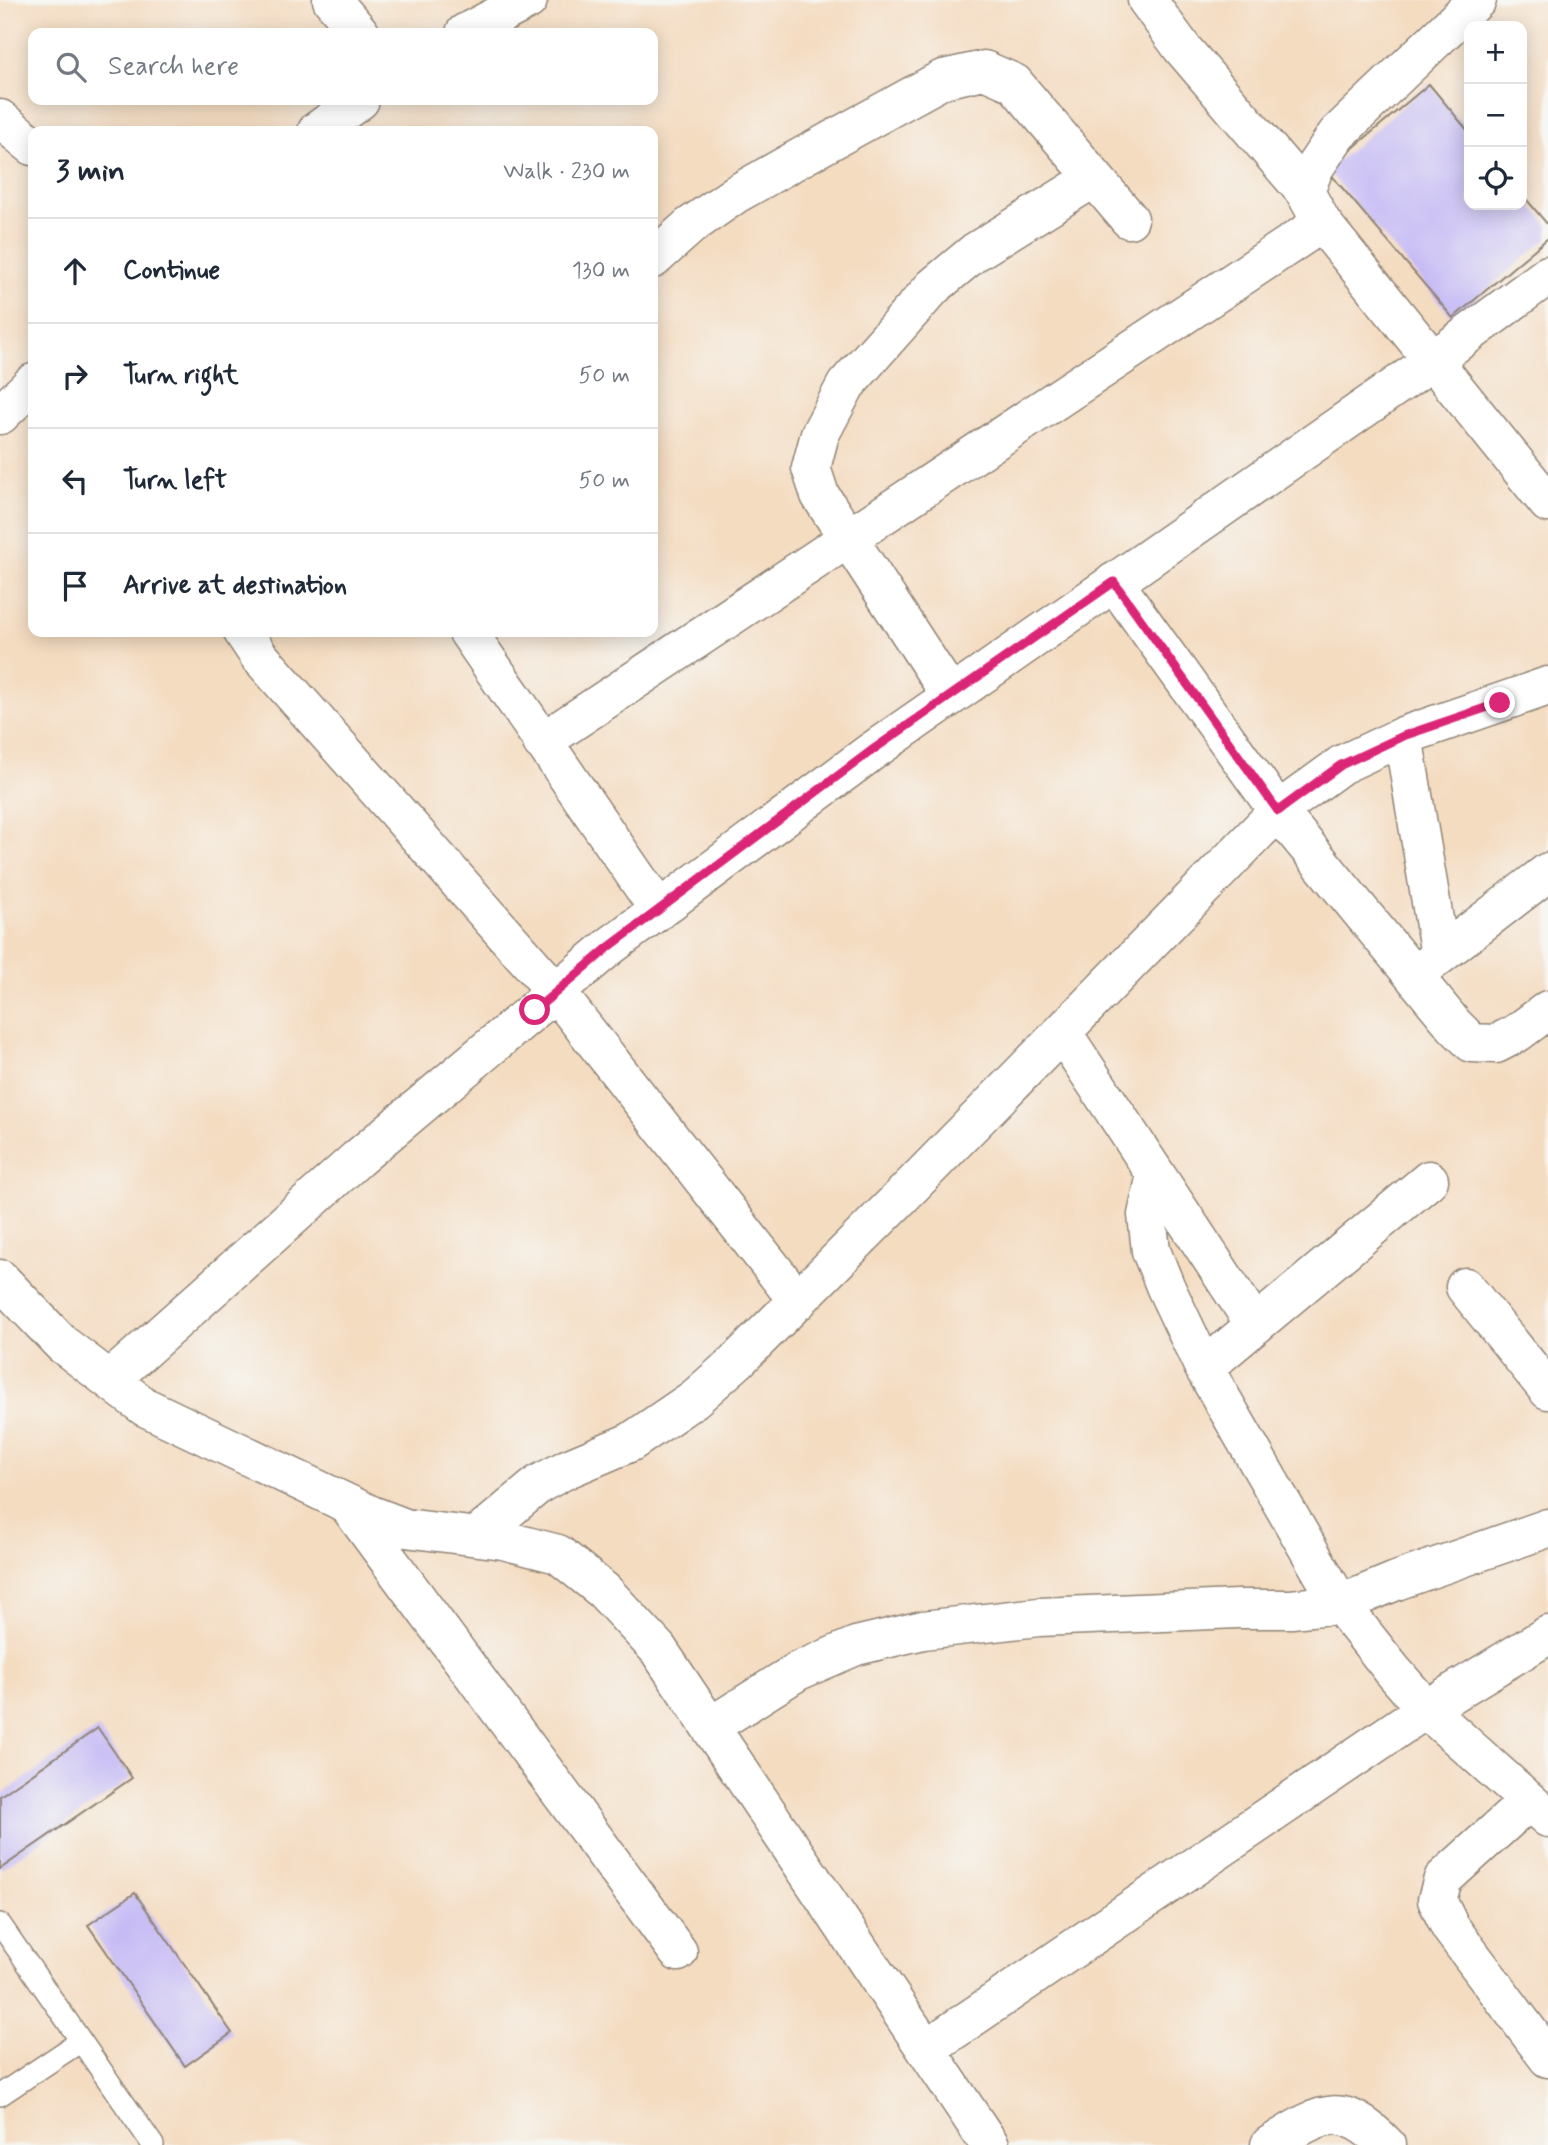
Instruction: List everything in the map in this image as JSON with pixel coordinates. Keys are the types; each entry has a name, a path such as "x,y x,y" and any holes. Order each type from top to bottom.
{"street":[{"path":"332,0 356,28"},
{"path":"475,28 528,0"},
{"path":"1147,0 1182,48 1548,503"},
{"path":"1313,208 1314,168 1336,134 1477,0"},
{"path":"658,255 691,226 760,180 943,79 984,70 1014,83 1129,219"},
{"path":"324,126 353,105"},
{"path":"0,119 28,142"},
{"path":"951,696 821,495 811,468 820,434 846,385 933,287 975,252 1094,178"},
{"path":"542,742 848,538 1313,208"},
{"path":"110,1380 357,1159 609,947 871,751 1432,361 1548,275"},
{"path":"0,415 28,388"},
{"path":"1114,582 1278,811 1427,965 1472,1043 1496,1044 1517,1033 1548,1010"},
{"path":"246,637 259,656 556,992 798,1301"},
{"path":"471,637 659,910"},
{"path":"477,1536 539,1484 631,1442 694,1399 737,1361 1278,811 1341,765 1403,736 1548,686"},
{"path":"1403,736 1427,965"},
{"path":"1427,965 1548,872"},
{"path":"1062,1032 1255,1325"},
{"path":"1156,1175 1147,1215 1151,1251 1166,1288 1204,1368 1340,1604 1426,1709 1538,1810 1443,1879 1437,1900 1450,1927 1548,2058"},
{"path":"1204,1368 1429,1180"},
{"path":"0,1279 62,1344 145,1407 346,1503 405,1528 503,1539 558,1554 604,1591 658,1648 990,2145"},
{"path":"1465,1287 1548,1390"},
{"path":"346,1503 678,1952"},
{"path":"711,1727 798,1671 856,1646 923,1630 1039,1617 1291,1609 1340,1604 1396,1581 1548,1528"},
{"path":"926,2049 1426,1709 1548,1635"},
{"path":"1270,2145 1309,2121 1331,2114 1350,2117 1368,2127 1386,2145"}],"lane":[{"path":"0,1924 153,2145"},
{"path":"0,2095 81,2042"}],"building":[{"path":"1429,84 1464,126 1464,210 1527,210 1527,200 1548,225 1548,238 1453,318 1327,170"},
{"path":"98,1728 132,1778 0,1869 0,1796"},
{"path":"135,1893 232,2033 185,2066 88,1925"}],"route":[{"path":"535,1010 609,947 871,751 1114,582 1278,811 1341,765 1403,736 1500,703"}]}
